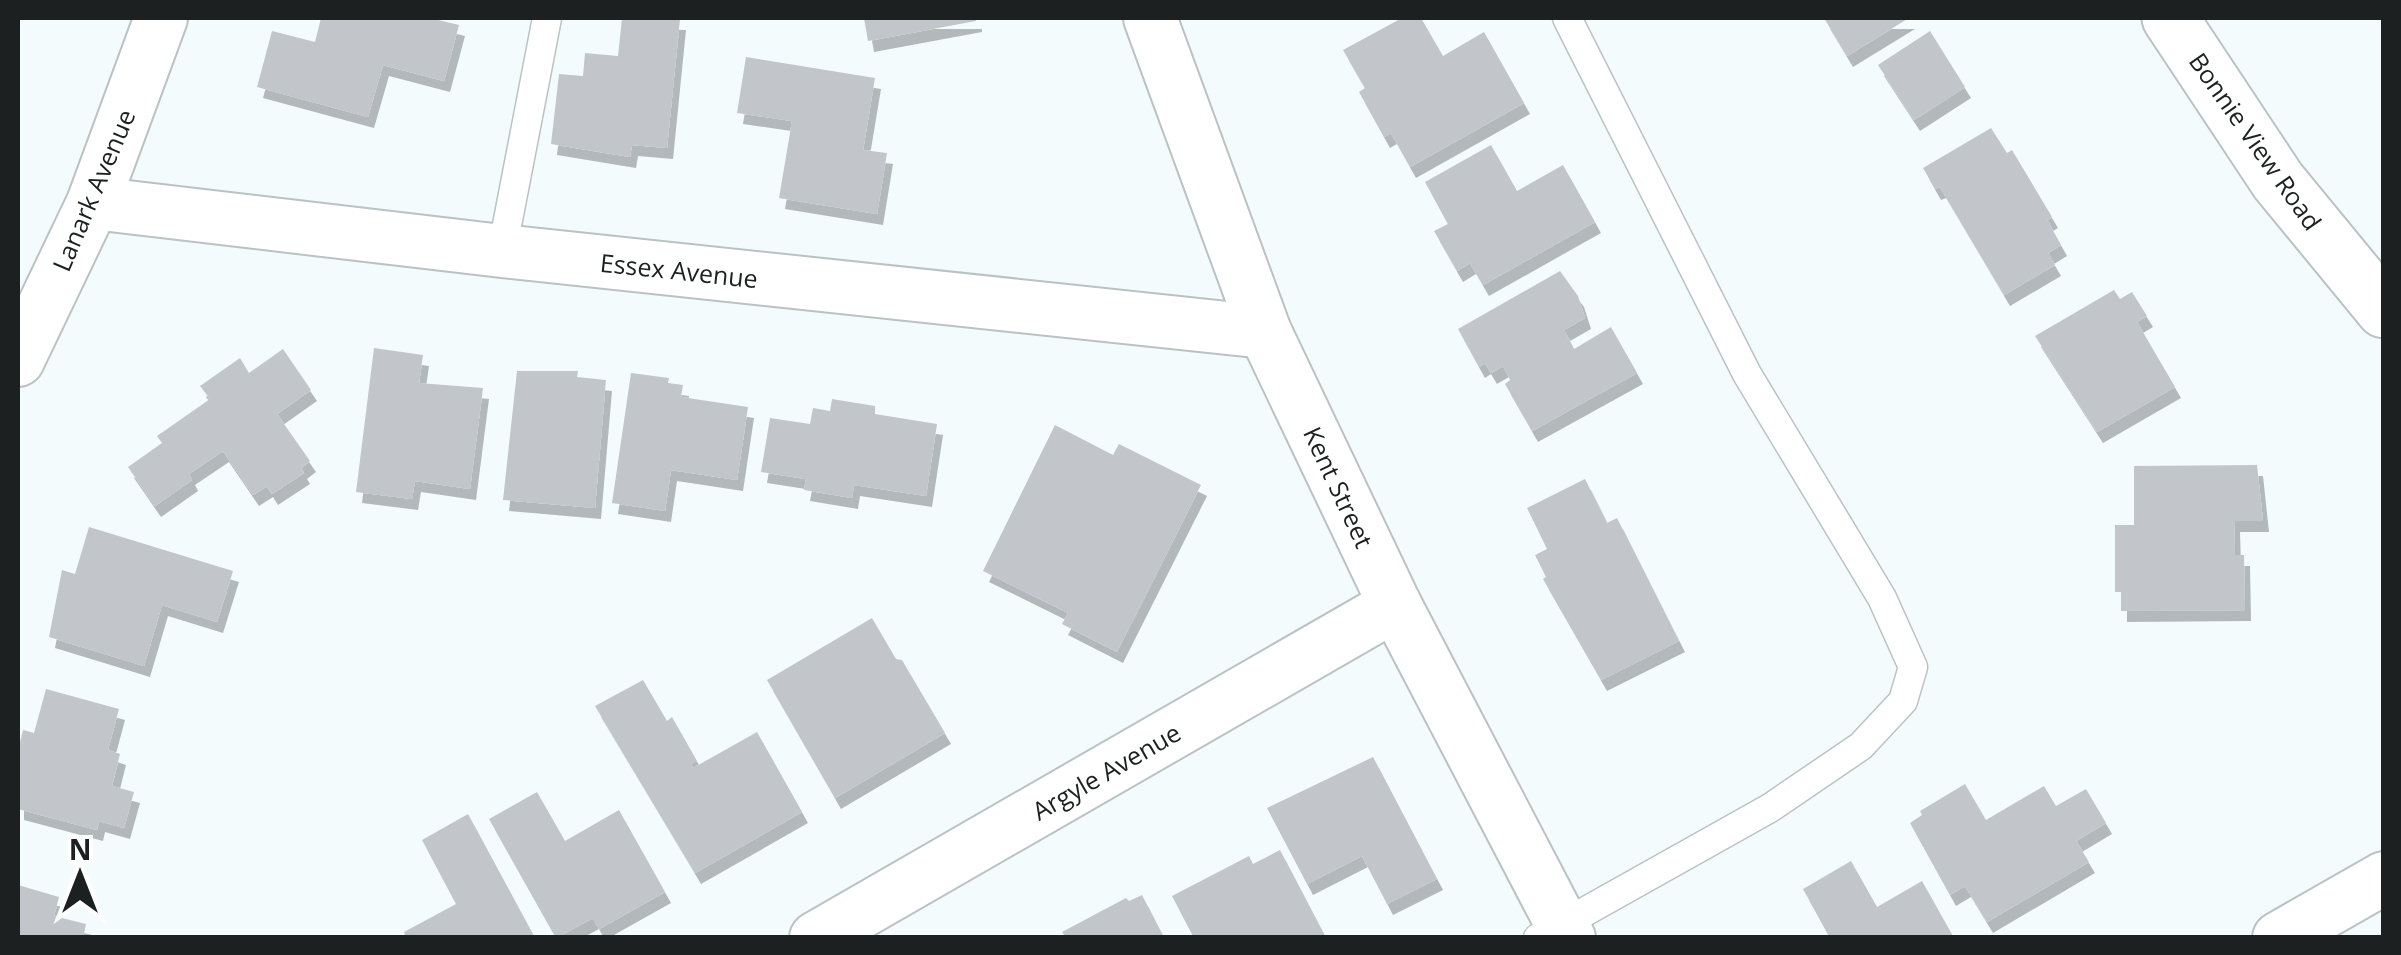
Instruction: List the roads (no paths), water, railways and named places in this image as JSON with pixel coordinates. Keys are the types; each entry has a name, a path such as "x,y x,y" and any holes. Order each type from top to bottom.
{"street":[{"name":"Lanark Avenue","path":"18,360 93,202 161,18"},
{"name":"Kent Street","path":"1150,18 1265,332 1556,933"},
{"name":"Bonnie View Road","path":"2170,18 2278,180 2384,310"},
{"name":"Essex Avenue","path":"93,202 502,251 1265,332"},
{"name":"Argyle Avenue","path":"816,938 1395,605"},
{"path":"2279,938 2384,878"}],"lane":[{"path":"502,251 547,18"},
{"path":"1556,933 1770,808 1861,746 1903,701 1913,668 1882,598 1747,374 1567,18"}]}
